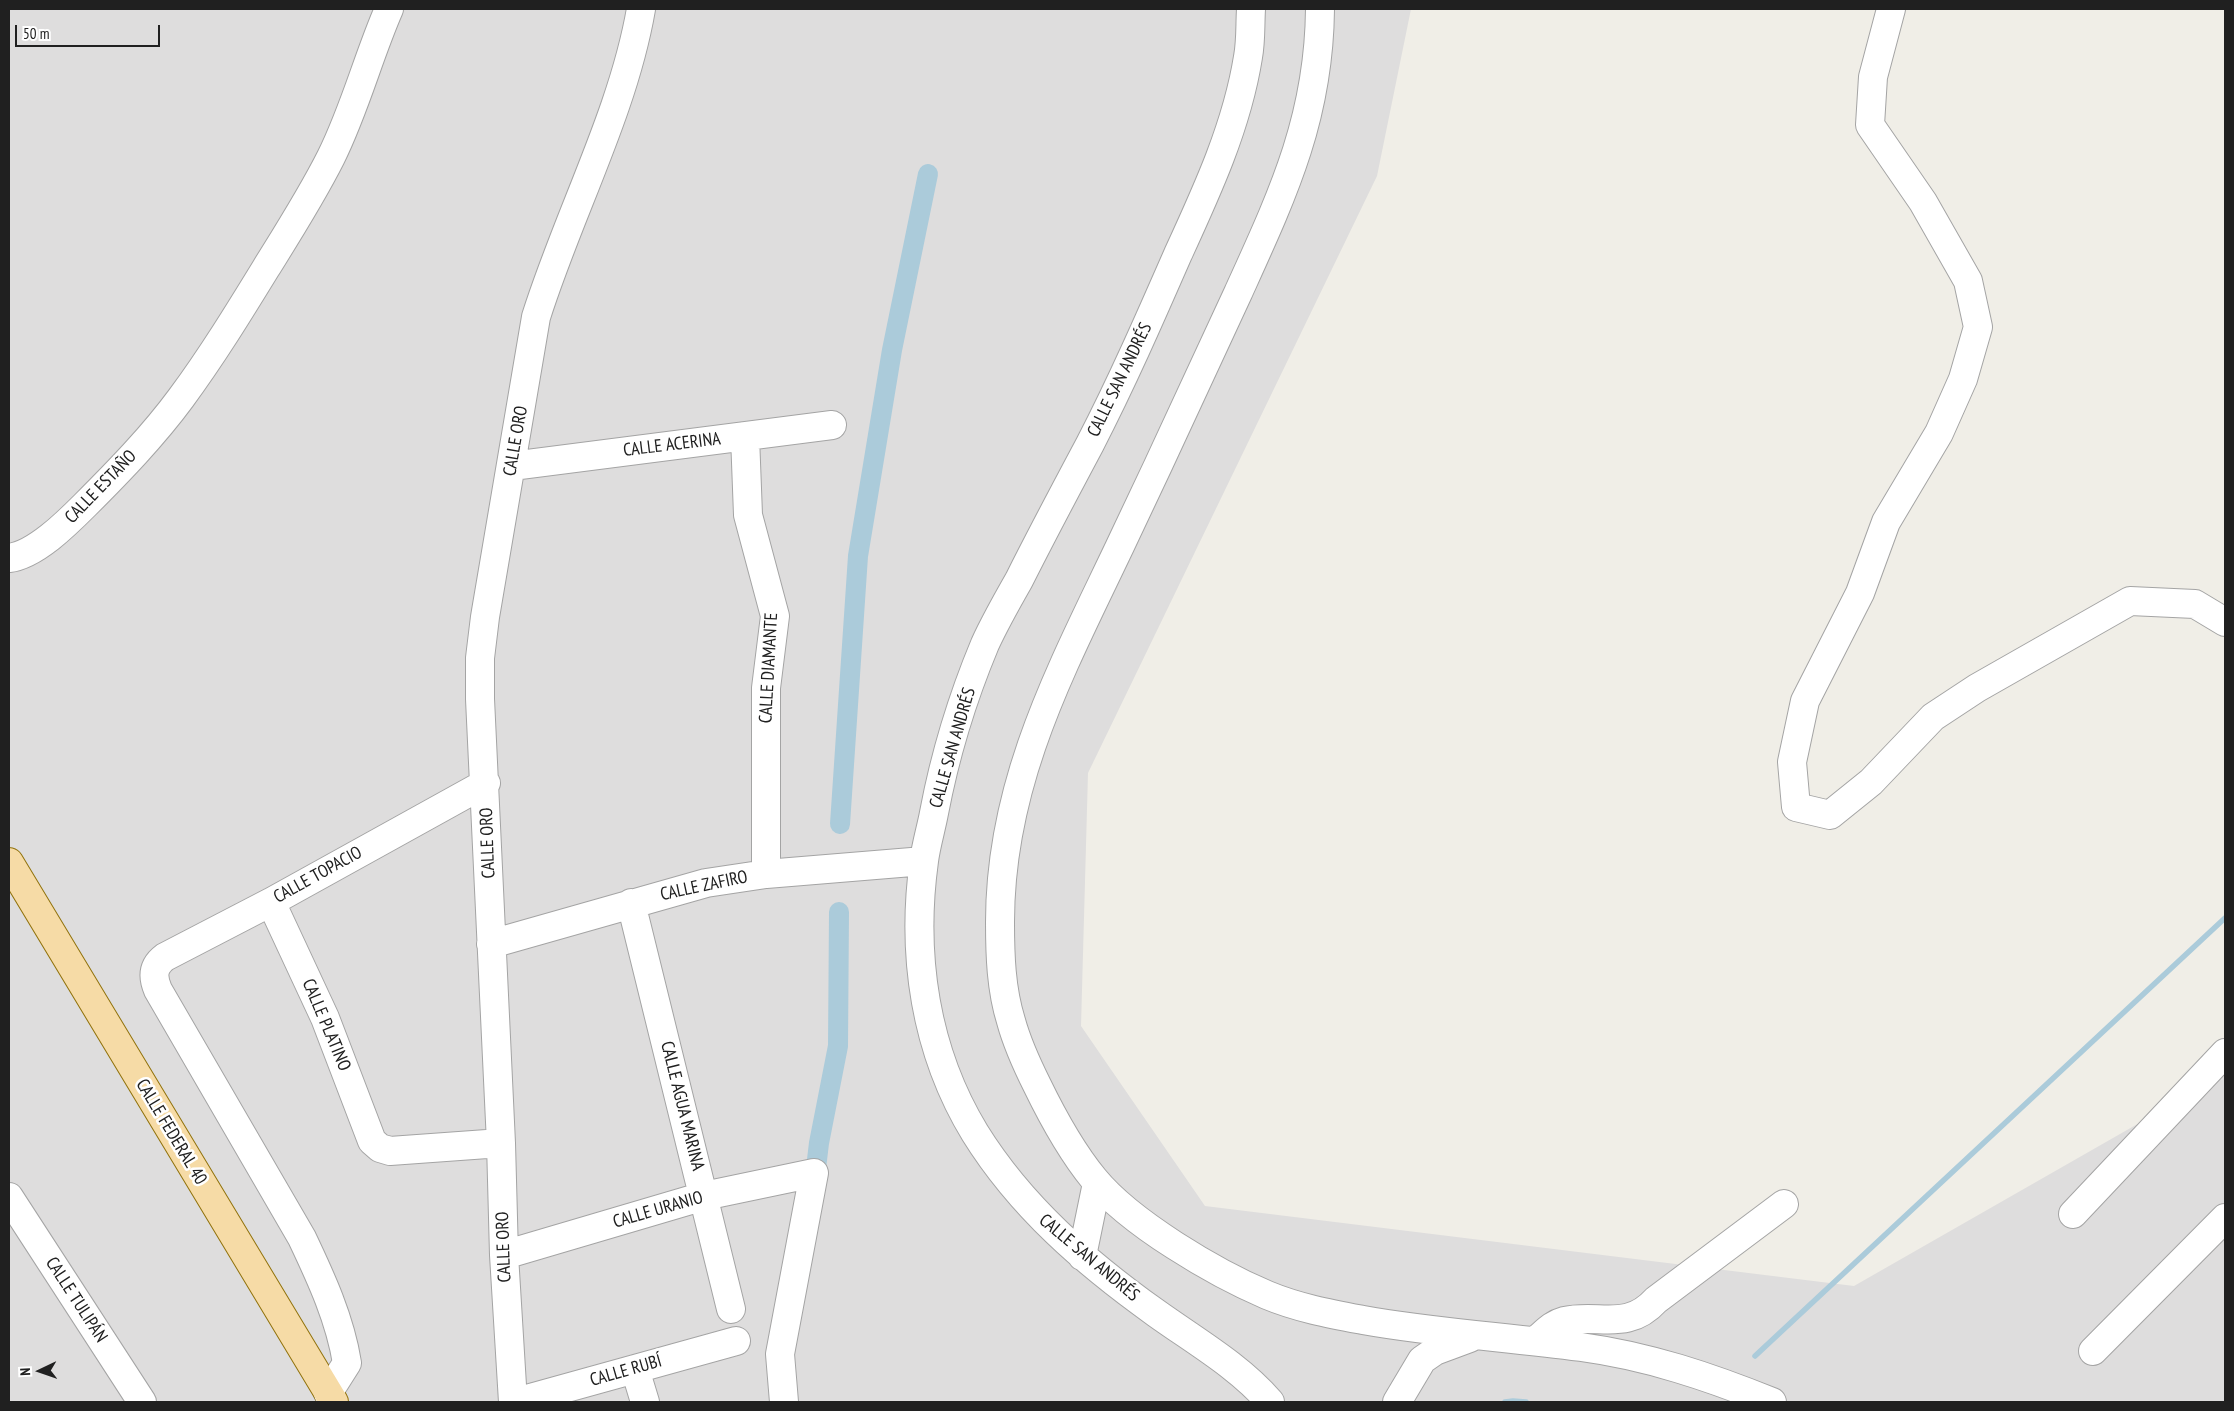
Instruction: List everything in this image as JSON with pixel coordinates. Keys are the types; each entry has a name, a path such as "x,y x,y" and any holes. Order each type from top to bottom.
{"main road":[{"name":"CALLE FEDERAL 40","path":"9,862 331,1398"}],"street":[{"name":"CALLE ESTAÑO","path":"9,558 25,554 62,527 138,450 181,399 216,349 303,208 331,158 345,127 372,49 389,9"},
{"name":"CALLE ORO","path":"514,1402 504,1255 486,783 480,699 480,658 485,617 536,317 608,122 636,37 641,9"},
{"name":"CALLE SAN ANDRÉS","path":"1251,9 1249,55 1237,107 1217,166 1151,316 1092,439 987,640 962,705 941,778 924,861 919,932 921,977 928,1020 953,1092 975,1133 1001,1170 1030,1206 1082,1256 1123,1290 1239,1372 1270,1402"},
{"path":"1320,9 1320,35 1315,79 1305,130 1289,179 1172,436 1038,722 1012,808 1003,857 1000,963 1010,1020 1026,1062 1046,1104 1071,1147 1097,1183 1138,1219 1186,1252 1267,1295 1301,1307 1405,1327 1474,1336 1535,1341 1647,1359 1718,1381 1772,1402"},
{"path":"1891,9 1873,77 1870,126 1923,202 1968,281 1978,327 1963,379 1943,424 1886,522 1860,593 1805,701 1792,762 1796,807 1830,814 1871,782 1933,717 1976,688 2130,602 2195,604 2225,622"},
{"name":"CALLE ACERINA","path":"512,466 832,424"},
{"name":"CALLE DIAMANTE","path":"746,436 748,515 775,616 766,688 766,874"},
{"name":"CALLE TOPACIO","path":"331,1398 347,1363 342,1335 314,1263 302,1238 158,990 154,981 154,970 158,962 165,957 271,902 486,783"},
{"name":"CALLE ZAFIRO","path":"491,944 706,883 766,874 924,861"},
{"name":"CALLE PLATINO","path":"271,902 326,1018 372,1141 380,1148 390,1151 501,1143"},
{"name":"CALLE AGUA MARINA","path":"631,903 704,1196 730,1309"},
{"path":"2073,1214 2225,1053"},
{"name":"CALLE URANIO","path":"504,1255 704,1196 814,1173 780,1354 784,1402"},
{"path":"1082,1256 1097,1183"},
{"name":"CALLE TULIPÁN","path":"9,1197 142,1402"},
{"path":"1535,1341 1552,1327 1563,1321 1621,1319 1633,1317 1646,1311 1656,1300 1784,1204"},
{"path":"2093,1351 2225,1218"},
{"path":"1397,1402 1422,1360 1435,1350 1474,1336"},
{"name":"CALLE RUBÍ","path":"514,1402 736,1341"},
{"path":"635,1368 645,1402"}],"shaded area":[{"path":"9,9 1411,9 1377,176 1088,773 1081,1026 1205,1206 1854,1286 2225,1074 2225,1402 9,1402"}],"waterway":[{"path":"840,824 858,556 892,350 928,174"},
{"path":"814,1185 819,1143 838,1046 839,912"},
{"path":"1755,1356 2225,918"},
{"path":"1505,1402 1526,1402"}]}
